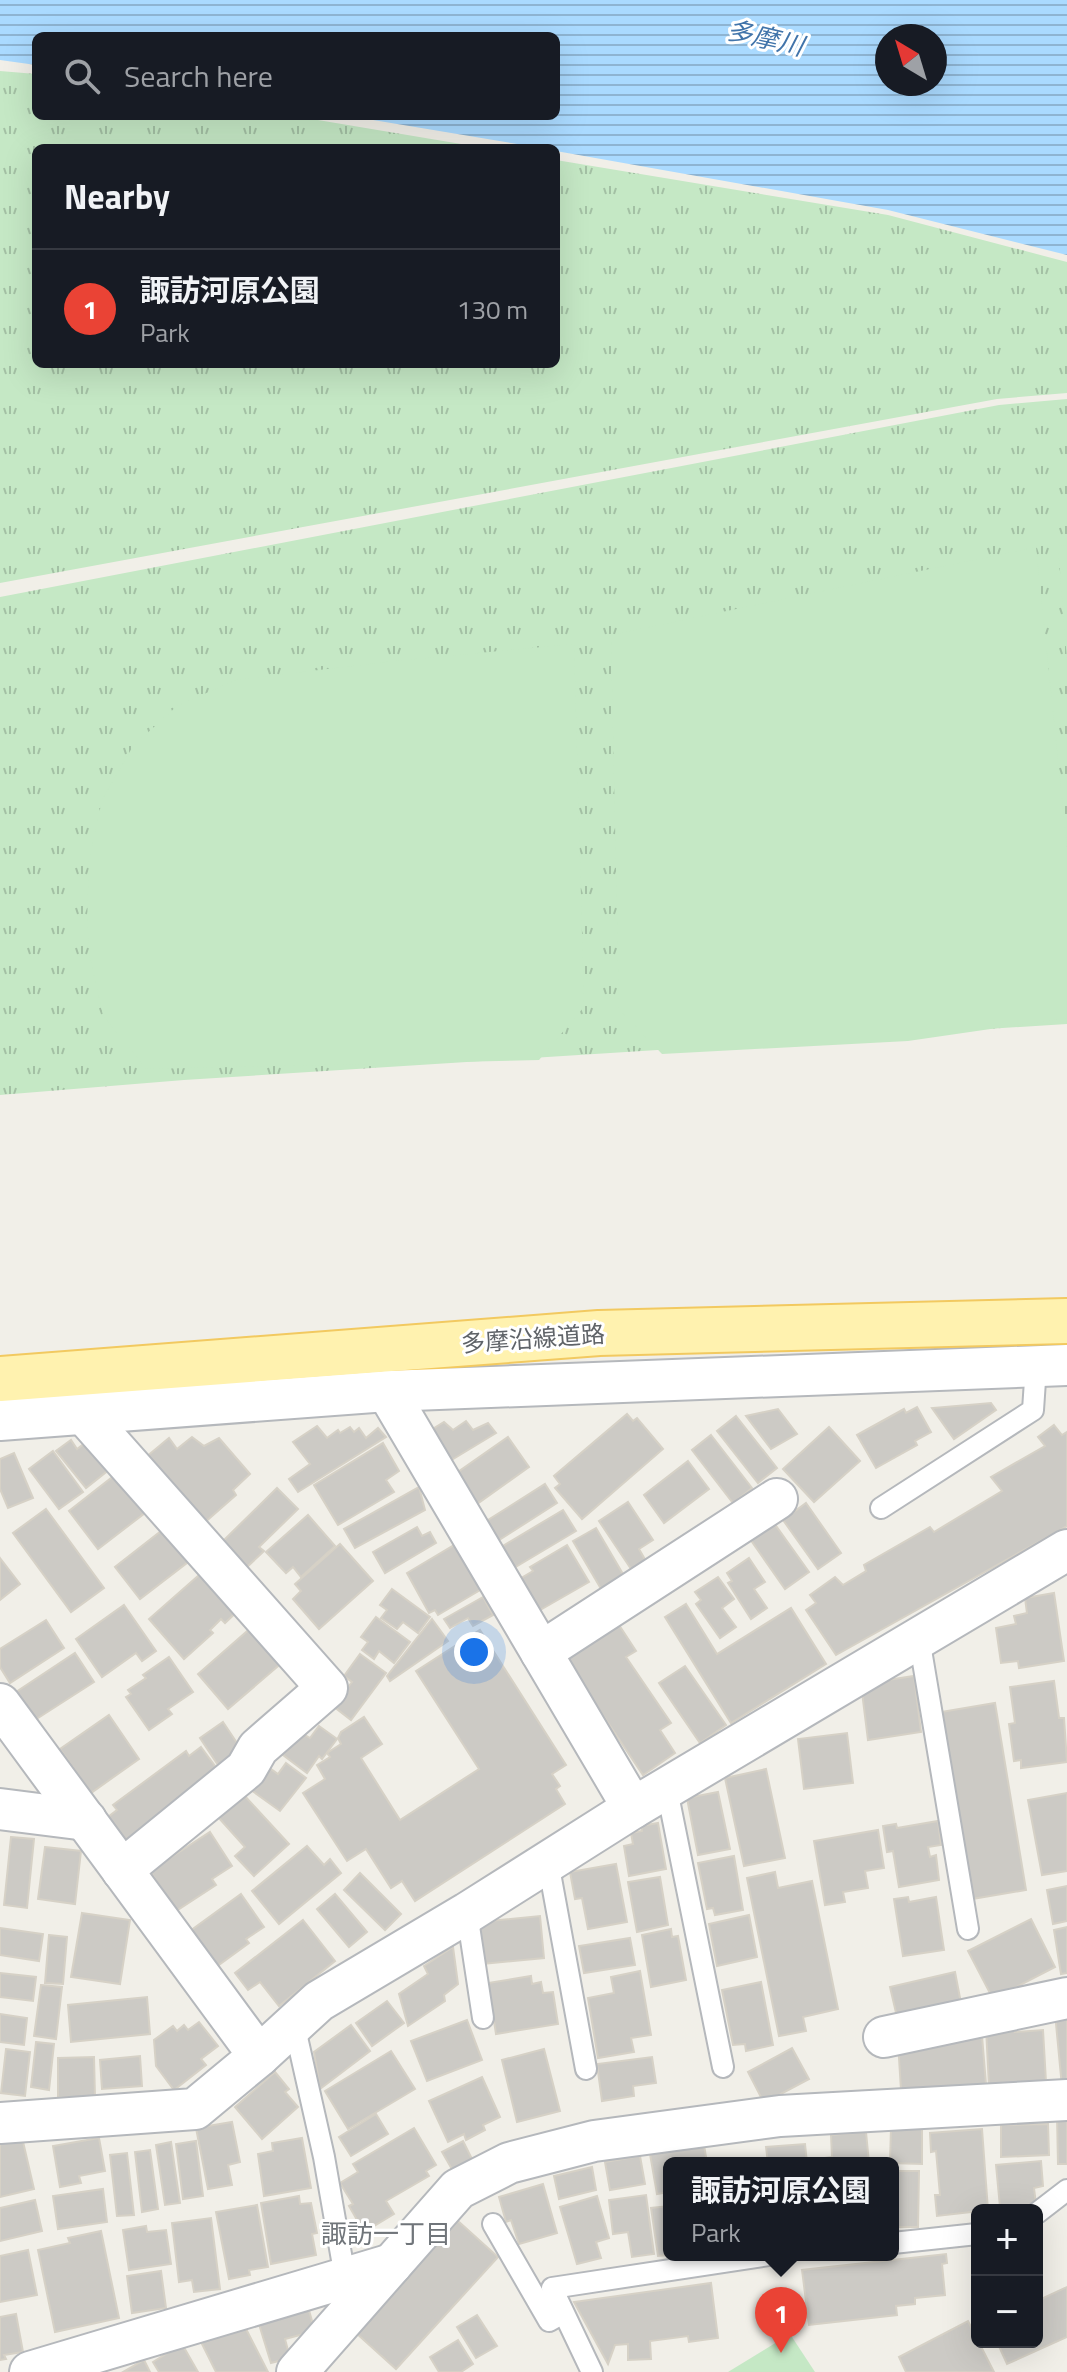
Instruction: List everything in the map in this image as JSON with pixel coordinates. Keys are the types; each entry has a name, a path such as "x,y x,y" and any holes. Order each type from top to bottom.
{"main road":[{"name":"多摩沿線道路","path":"0,1379 599,1333 1067,1321"}],"street":[{"path":"0,1420 387,1391 1052,1365"},
{"path":"387,1391 541,1652 650,1799"},
{"path":"84,1414 327,1688 258,1748 246,1769 122,1870"},
{"path":"541,1652 777,1499"},
{"path":"0,2123 195,2109 319,2001 1067,1550"},
{"path":"0,1704 259,2056"},
{"path":"1,1813 86,1820"},
{"path":"884,2037 1067,1998"},
{"path":"297,2372 458,2189 509,2163 594,2141 780,2116 1067,2100"},
{"path":"30,2372 392,2264"}],"lane":[{"path":"881,1508 1033,1410 1052,1365"},
{"path":"919,1638 968,1929"},
{"path":"650,1799 723,2067"},
{"path":"548,1862 586,2069"},
{"path":"467,1913 483,2018"},
{"path":"294,2024 324,2157 345,2277"},
{"path":"1043,2208 1067,2190"},
{"path":"493,2224 549,2321 563,2313"},
{"path":"899,2242 971,2235"},
{"path":"592,2372 552,2288 730,2261"}],"green space":[{"path":"0,71 32,74 32,120 318,120 461,144 32,144 32,368 560,368 560,161 888,215 1067,262 1067,393 997,399 0,583"},
{"path":"1067,399 1067,1024 184,1080 0,1095 0,597 999,405"},
{"path":"1067,545 1067,660 1058,546"},
{"path":"1036,547 1067,847 1067,1018 908,1041 662,1054 619,1009 611,635"},
{"path":"574,644 584,1007 539,1060 146,1069 103,1015 90,958 87,926 89,860 102,800 133,746 177,706 236,680"},
{"path":"790,2334 815,2372 728,2372"}],"water":[{"name":"多摩川","path":"0,0 1067,0 1067,255 888,210 560,152 560,144 517,144 373,120 560,120 560,32 32,32 32,64 0,60"}],"building":[{"path":"991,1403 996,1410 954,1439 932,1408"},
{"path":"917,1407 931,1432 915,1441 917,1445 876,1468 857,1435 904,1409 906,1413"},
{"path":"778,1409 797,1434 771,1449 746,1416"},
{"path":"627,1414 633,1421 637,1418 663,1449 582,1519 555,1488 560,1484 554,1476"},
{"path":"736,1416 777,1468 758,1483 717,1431"},
{"path":"466,1421 473,1430 488,1423 496,1433 445,1464 426,1433 444,1422 453,1430"},
{"path":"1054,1425 1062,1435 1067,1432 1067,1526 836,1655 806,1610 816,1603 810,1595 835,1577 843,1585 866,1571 864,1565 930,1527 934,1532 1002,1491 991,1477 1045,1446 1038,1437"},
{"path":"317,1426 327,1438 338,1430 340,1433 350,1427 354,1432 359,1428 366,1438 378,1428 386,1437 298,1492 289,1479 310,1464 293,1442"},
{"path":"829,1427 860,1461 814,1502 783,1469"},
{"path":"711,1435 752,1488 733,1503 692,1450"},
{"path":"93,1437 115,1465 86,1488 56,1451 71,1440 77,1449"},
{"path":"192,1437 204,1446 219,1438 250,1474 233,1490 236,1495 204,1523 146,1457 169,1438 177,1449"},
{"path":"508,1437 529,1467 477,1504 455,1474"},
{"path":"383,1443 399,1471 386,1480 394,1492 338,1525 314,1485"},
{"path":"53,1451 83,1492 59,1509 29,1469"},
{"path":"14,1453 33,1498 8,1508 0,1489 0,1459"},
{"path":"688,1461 709,1489 664,1523 644,1495"},
{"path":"115,1475 145,1513 98,1549 69,1511"},
{"path":"545,1484 557,1503 493,1544 480,1525"},
{"path":"419,1487 425,1510 355,1548 344,1529"},
{"path":"277,1488 298,1509 259,1547 264,1551 247,1567 222,1542"},
{"path":"628,1502 653,1540 639,1549 647,1563 633,1572 599,1521"},
{"path":"806,1503 841,1553 818,1569 783,1520"},
{"path":"46,1509 104,1588 71,1612 13,1533"},
{"path":"563,1510 576,1531 509,1571 496,1550"},
{"path":"308,1515 335,1546 301,1577 293,1567 286,1573 266,1552"},
{"path":"774,1523 809,1572 785,1589 750,1539"},
{"path":"170,1524 196,1556 140,1599 115,1567"},
{"path":"417,1527 422,1536 430,1532 436,1543 385,1573 373,1552"},
{"path":"596,1528 627,1581 604,1594 573,1541"},
{"path":"340,1544 373,1581 319,1629 293,1599 301,1591 295,1584"},
{"path":"456,1544 482,1589 438,1615 435,1610 429,1613 407,1573"},
{"path":"567,1545 589,1582 535,1613 516,1581 533,1571 530,1567"},
{"path":"0,1558 20,1584 0,1600"},
{"path":"749,1558 765,1582 754,1589 767,1608 751,1619 728,1583 732,1581 727,1573"},
{"path":"206,1569 241,1608 225,1623 221,1619 210,1630 213,1633 184,1659 149,1619"},
{"path":"718,1577 734,1599 722,1608 736,1627 720,1638 696,1604 701,1600 695,1592"},
{"path":"392,1589 430,1617 418,1633 403,1622 397,1629 381,1618 387,1610 380,1605"},
{"path":"1054,1593 1064,1661 1019,1668 1018,1661 1001,1663 996,1628 1016,1624 1014,1616 1027,1613 1025,1598"},
{"path":"483,1597 493,1615 473,1626 468,1618 450,1628 444,1619"},
{"path":"686,1604 717,1654 791,1608 826,1664 731,1723 665,1617"},
{"path":"124,1605 156,1651 142,1661 136,1653 102,1677 76,1639"},
{"path":"376,1617 410,1642 394,1663 379,1651 374,1659 362,1650 368,1642 361,1637"},
{"path":"432,1619 448,1641 390,1681 387,1676"},
{"path":"46,1620 64,1648 10,1683 0,1667 0,1649"},
{"path":"619,1625 636,1651 626,1657 671,1723 660,1730 675,1753 643,1775 566,1660"},
{"path":"253,1626 283,1662 228,1709 198,1674"},
{"path":"480,1630 566,1765 552,1774 560,1786 556,1789 565,1804 415,1901 402,1881 391,1888 366,1849 347,1861 303,1793 325,1779 317,1765 330,1757 327,1753 341,1744 338,1738 341,1732 364,1717 382,1744 361,1758 400,1820 479,1769 416,1671"},
{"path":"75,1653 94,1682 35,1720 16,1692"},
{"path":"360,1654 386,1673 351,1720 333,1706 352,1682 344,1676"},
{"path":"169,1657 193,1692 168,1709 172,1714 149,1730 126,1697 131,1694 128,1690 146,1678 143,1675"},
{"path":"685,1666 726,1725 700,1743 659,1683"},
{"path":"914,1676 921,1732 868,1740 861,1684"},
{"path":"1054,1681 1059,1718 1064,1718 1067,1762 1021,1768 1021,1760 1014,1761 1009,1724 1015,1723 1010,1687"},
{"path":"995,1703 1026,1890 972,1899 941,1712"},
{"path":"109,1715 139,1759 91,1793 60,1749"},
{"path":"223,1722 243,1752 220,1768 200,1738"},
{"path":"319,1726 337,1739 307,1773 283,1755 300,1732 310,1738"},
{"path":"847,1733 853,1783 804,1789 798,1739"},
{"path":"201,1747 221,1774 128,1843 108,1817 117,1810 113,1805 186,1751 189,1756"},
{"path":"286,1763 306,1778 280,1811 251,1790 268,1767 278,1774"},
{"path":"766,1769 785,1858 744,1866 725,1778"},
{"path":"718,1792 730,1849 698,1855 687,1798"},
{"path":"1067,1793 1067,1871 1042,1875 1028,1800"},
{"path":"243,1794 289,1844 254,1876 235,1856 245,1847 218,1817"},
{"path":"938,1821 941,1845 928,1847 930,1857 936,1855 939,1880 899,1887 893,1851 887,1852 883,1826 896,1824 897,1828"},
{"path":"658,1823 666,1869 629,1876 624,1846 633,1844 631,1833 642,1831 641,1826"},
{"path":"878,1830 884,1868 865,1871 868,1888 843,1892 845,1902 825,1905 814,1841"},
{"path":"210,1832 232,1866 212,1879 216,1885 176,1911 150,1871"},
{"path":"11,1837 34,1839 27,1908 4,1905"},
{"path":"307,1846 324,1865 330,1859 341,1873 279,1924 252,1891"},
{"path":"45,1847 81,1851 75,1904 38,1899"},
{"path":"734,1856 743,1910 715,1915 713,1908 707,1909 698,1863"},
{"path":"616,1864 627,1922 588,1929 582,1898 575,1899 570,1872"},
{"path":"775,1872 778,1888 812,1881 838,2009 803,2017 806,2031 779,2036 747,1878"},
{"path":"360,1873 401,1914 385,1930 344,1890"},
{"path":"660,1877 668,1925 637,1932 628,1882"},
{"path":"1067,1886 1067,1921 1053,1924 1047,1890"},
{"path":"241,1894 264,1927 246,1939 249,1943 216,1967 190,1931"},
{"path":"335,1894 367,1932 349,1947 317,1909"},
{"path":"908,1897 909,1902 936,1897 944,1950 903,1956 894,1899"},
{"path":"82,1913 130,1920 120,1984 71,1977"},
{"path":"749,1915 757,1957 717,1966 709,1924"},
{"path":"540,1916 544,1958 483,1964 479,1922"},
{"path":"1031,1919 1055,1967 993,1999 968,1951"},
{"path":"303,1920 335,1961 279,2006 260,1982 248,1990 235,1973"},
{"path":"1067,1927 1067,1973 1061,1974 1054,1930"},
{"path":"0,1928 43,1934 39,1961 0,1955"},
{"path":"671,1929 672,1937 678,1936 686,1980 651,1987 642,1935"},
{"path":"49,1935 67,1937 63,1984 45,1983"},
{"path":"630,1938 635,1965 584,1973 579,1946"},
{"path":"453,1947 458,1984 444,1995 445,2001 408,2026 399,1994 428,1974 424,1966"},
{"path":"640,1971 651,2035 631,2038 634,2052 598,2058 588,1998 614,1993 611,1977"},
{"path":"955,1972 961,2003 897,2017 890,1987"},
{"path":"0,1973 36,1977 33,2001 0,1997"},
{"path":"531,1976 532,1984 541,1982 543,1993 553,1992 558,2024 496,2034 488,1983"},
{"path":"761,1982 773,2045 746,2051 745,2044 733,2045 722,1990"},
{"path":"41,1985 62,1987 56,2039 34,2036"},
{"path":"147,1997 150,2034 71,2042 68,2005"},
{"path":"387,2001 404,2023 372,2046 356,2023"},
{"path":"1067,2012 1067,2086 1062,2087 1055,2013"},
{"path":"0,2014 27,2018 24,2045 0,2042"},
{"path":"467,2020 482,2060 427,2081 411,2041"},
{"path":"199,2022 218,2046 201,2059 206,2065 174,2090 156,2066 154,2040 173,2026 177,2031 184,2025 188,2030"},
{"path":"351,2025 370,2051 320,2089 314,2052"},
{"path":"1015,2026 1015,2032 1043,2030 1046,2082 989,2086 986,2028"},
{"path":"982,2036 986,2084 901,2090 898,2042"},
{"path":"36,2042 54,2044 49,2090 31,2087"},
{"path":"792,2048 809,2079 764,2103 748,2072"},
{"path":"6,2049 30,2052 25,2096 1,2093"},
{"path":"544,2049 560,2111 517,2122 502,2060"},
{"path":"391,2051 415,2089 348,2129 325,2091"},
{"path":"140,2056 142,2086 102,2089 100,2060"},
{"path":"94,2057 95,2097 58,2097 58,2058"},
{"path":"652,2057 656,2083 633,2086 634,2096 602,2101 597,2064"},
{"path":"275,2072 289,2089 285,2092 298,2107 262,2139 235,2107"},
{"path":"482,2077 500,2117 483,2125 485,2130 466,2140 464,2134 448,2142 429,2101"},
{"path":"376,2114 388,2134 351,2156 339,2137"},
{"path":"1057,2115 1067,2115 1067,2164 1058,2164"},
{"path":"232,2122 240,2162 228,2165 232,2185 208,2189 196,2128"},
{"path":"1048,2124 1049,2155 1001,2157 1001,2125"},
{"path":"891,2127 922,2127 922,2164 899,2163 899,2157 890,2157"},
{"path":"414,2128 436,2165 426,2171 429,2176 386,2201 394,2214 364,2232 349,2206 353,2204 340,2183 358,2172 353,2164"},
{"path":"982,2129 988,2204 971,2204 971,2212 937,2216 935,2195 940,2195 936,2151 931,2152 930,2133"},
{"path":"866,2132 868,2157 832,2157 831,2135"},
{"path":"21,2133 34,2189 0,2197 0,2138"},
{"path":"99,2138 105,2171 79,2176 81,2183 60,2187 53,2146"},
{"path":"302,2138 311,2188 264,2196 258,2154 273,2151 272,2143"},
{"path":"196,2141 203,2196 183,2199 176,2144"},
{"path":"463,2141 473,2161 453,2171 442,2152"},
{"path":"171,2142 180,2203 165,2205 156,2145"},
{"path":"805,2144 806,2157 767,2157 766,2147"},
{"path":"704,2145 706,2157 663,2157 663,2193 657,2194 650,2154"},
{"path":"150,2150 158,2209 142,2212 135,2152"},
{"path":"127,2153 134,2215 117,2216 110,2155"},
{"path":"640,2156 645,2184 610,2190 605,2162"},
{"path":"1041,2161 1043,2186 1034,2188 1036,2204 1000,2204 996,2165"},
{"path":"592,2167 596,2190 559,2199 554,2176"},
{"path":"899,2171 919,2171 918,2227 899,2227"},
{"path":"543,2184 557,2233 519,2244 511,2220 506,2222 499,2197"},
{"path":"103,2189 107,2222 58,2229 53,2196"},
{"path":"646,2195 654,2254 632,2257 628,2232 613,2234 609,2200"},
{"path":"299,2196 300,2204 311,2203 317,2233 312,2234 316,2255 271,2264 261,2203"},
{"path":"597,2196 609,2238 596,2242 601,2258 577,2264 560,2207"},
{"path":"35,2200 42,2231 0,2241 0,2208"},
{"path":"257,2205 268,2267 249,2270 250,2275 229,2279 216,2212"},
{"path":"663,2207 663,2256 658,2256 651,2208"},
{"path":"211,2218 220,2289 194,2292 192,2280 179,2282 172,2223"},
{"path":"458,2221 498,2257 396,2369 356,2333"},
{"path":"146,2226 147,2232 166,2230 171,2264 129,2270 123,2230"},
{"path":"101,2231 119,2318 55,2332 38,2250 70,2243 68,2238"},
{"path":"28,2250 37,2295 0,2302 0,2256"},
{"path":"946,2254 947,2263 942,2264 945,2295 915,2298 915,2304 896,2306 897,2315 809,2325 802,2270"},
{"path":"161,2271 166,2308 132,2313 127,2276"},
{"path":"711,2283 718,2338 689,2342 688,2336 650,2341 651,2359 628,2360 628,2344 615,2345 608,2364 574,2302"},
{"path":"1067,2287 1067,2337 1043,2348 1043,2298"},
{"path":"308,2307 315,2331 285,2339 290,2358 271,2363 258,2321"},
{"path":"16,2314 23,2352 4,2355 6,2359 0,2360 0,2317"},
{"path":"477,2315 497,2346 476,2358 457,2327"},
{"path":"241,2319 268,2372 216,2372 200,2340"},
{"path":"968,2321 971,2348 982,2348 994,2372 906,2372 899,2357"},
{"path":"458,2340 473,2364 461,2372 439,2372 430,2357"},
{"path":"182,2344 198,2372 159,2372 153,2362"},
{"path":"1000,2348 1043,2348 1007,2364"},
{"path":"144,2360 150,2372 123,2372"}],"place":[{"name":"諏訪河原公園","path":"781,2353"}],"district":[{"name":"諏訪一丁目","path":"386,2234"}]}
